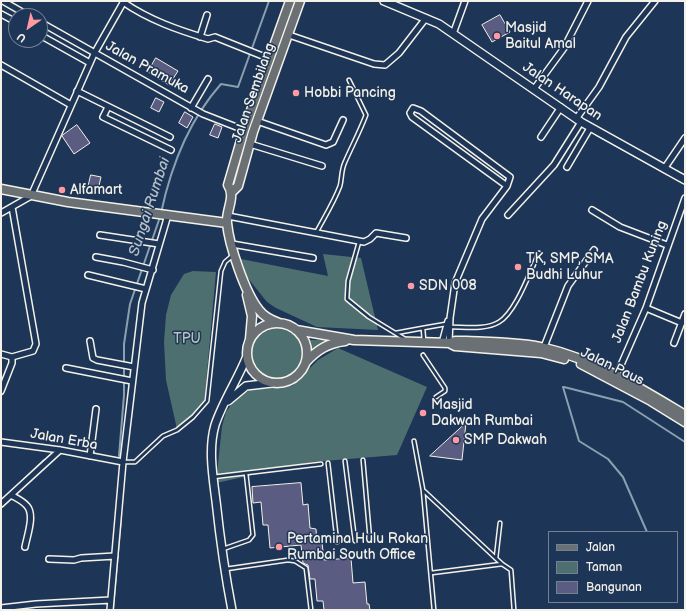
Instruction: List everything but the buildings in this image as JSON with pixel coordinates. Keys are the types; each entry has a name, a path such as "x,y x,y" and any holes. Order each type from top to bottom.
{"main road":[{"name":"Jalan Sembilang","path":"279,323 266,317 258,310 243,279 234,254 228,219 244,130 290,1"},
{"name":"Jalan Sembilang","path":"233,187 289,36 300,1"},
{"path":"1,189 31,196 154,213 228,219"},
{"name":"Jalan Sembilang","path":"243,279 252,316 250,339"},
{"path":"279,323 288,325 296,330 303,338 306,346 306,362 303,369 293,379 280,383 272,383 258,377 253,371 247,356 250,339 262,328 279,323"},
{"name":"Jalan Paus","path":"296,330 354,340"},
{"name":"Jalan Paus","path":"306,362 314,353 323,347 337,342 354,340 447,343 466,341 544,347 587,361 616,374 685,415"},
{"name":"Jalan Paus","path":"447,343 455,346 541,353 565,359 585,366 614,381 685,422"}],"street":[{"path":"3,1 15,8"},
{"path":"1,213 31,196 94,54 123,1 137,11 169,26 200,37 210,39 214,37 270,59"},
{"name":"Jalan Harapan","path":"384,1 426,18 453,34 590,128 685,180"},
{"path":"453,34 466,1"},
{"path":"534,89 564,48 588,1"},
{"path":"508,215 554,165 626,37 655,1"},
{"path":"200,37 207,15"},
{"path":"289,36 374,64 385,65 399,53 426,18"},
{"name":"Jalan Pramuka","path":"48,27 191,108 244,130"},
{"path":"48,39 90,63"},
{"path":"1,65 71,105"},
{"path":"191,108 208,79"},
{"path":"77,91 170,137"},
{"path":"108,107 103,117 171,150"},
{"path":"541,136 561,107"},
{"path":"447,343 448,325 455,283 482,219 507,186 510,179 508,174 460,138 421,111 412,108 410,113 412,117 507,186"},
{"path":"257,121 326,144 333,142 343,120"},
{"path":"567,167 590,128"},
{"path":"454,147 460,138"},
{"path":"664,169 685,138"},
{"path":"250,144 322,166"},
{"name":"Jalan Bambu Kuning","path":"616,374 646,308 685,198"},
{"path":"1,354 12,357 33,351 36,344 12,207"},
{"path":"592,210 620,227 667,246"},
{"path":"110,610 129,381 134,367 142,303 152,270 157,244 168,214"},
{"path":"228,219 359,241 368,241 376,233 406,238"},
{"path":"100,235 157,244"},
{"path":"232,244 313,258"},
{"path":"544,347 568,286 594,250"},
{"path":"96,257 152,270"},
{"path":"88,275 146,290"},
{"path":"646,308 682,323"},
{"path":"674,343 685,314"},
{"path":"90,341 93,358 134,367"},
{"path":"232,610 224,570 213,477 212,443 215,426 223,406 240,375 247,356"},
{"path":"1,391 12,363 12,357"},
{"path":"66,368 129,381"},
{"path":"223,406 246,386 272,383"},
{"path":"90,456 96,409"},
{"name":"Jalan Erba","path":"1,442 60,450 123,462"},
{"path":"1,504 60,450"},
{"path":"11,495 26,504 29,510 30,519 25,547"},
{"path":"49,559 74,560 80,558 115,556"},
{"path":"1,608 36,604 111,600"}],"lane":[{"path":"316,233 335,197 340,184 344,162 359,135 366,115 349,80"},
{"path":"359,241 348,281 347,299 369,317 408,341"},
{"path":"395,333 448,325 477,327 499,322 508,314 517,301 539,253"},
{"path":"123,462 135,462 163,436 177,430 208,402 221,271 225,262 234,254"},
{"path":"423,328 424,342"},
{"path":"423,355 445,388 445,391 436,397"},
{"path":"414,441 423,490 434,610"},
{"path":"363,460 370,540"},
{"path":"346,461 354,541"},
{"path":"328,463 336,542"},
{"path":"213,477 321,464"},
{"path":"222,549 249,540 253,535 246,473"},
{"path":"423,490 502,564 511,570 514,610"},
{"path":"496,558 500,523"},
{"path":"224,570 288,560 295,561 306,568 311,610"},
{"path":"431,573 502,564"}],"green space":[{"path":"323,254 361,258 378,330 317,327 276,308 267,302 247,277 241,259 328,276"},
{"name":"TPU","path":"193,271 216,272 204,406 177,429 166,380 164,342 166,315 171,295 184,274"},
{"path":"272,327 282,327 296,334 303,348 303,358 296,372 282,379 272,379 262,375 255,368 251,358 251,348 255,338 262,331"},
{"path":"309,340 335,340 320,344 311,351"},
{"path":"338,348 427,387 397,455 312,462 216,483 222,426 226,412 235,399 250,390 292,386 318,360"}],"waterway":[{"name":"Sungai Rumbai","path":"161,213 170,178 191,128 210,98 221,84 238,87 269,1"},
{"path":"596,135 668,175"},
{"name":"Sungai Rumbai","path":"119,456 124,395 124,344 130,304 160,217"},
{"path":"563,387 579,441 608,459 623,477 647,531"},
{"path":"564,387 623,402 685,442"},
{"path":"8,495 44,460"},
{"name":"Sungai Rumbai","path":"113,610 121,519"}],"place":[{"name":"Masjid Baitul Amal","path":"497,36"},
{"name":"Hobbi Pancing","path":"296,93"},
{"name":"Alfamart","path":"62,190"},
{"name":"TK, SMP, SMA Budhi Luhur","path":"518,267"},
{"name":"SDN 008","path":"411,286"},
{"name":"Masjid Dakwah Rumbai","path":"423,413"},
{"name":"SMP Dakwah","path":"456,440"},
{"name":"Pertamina Hulu Rokan Rumbai South Office","path":"279,547"}]}
